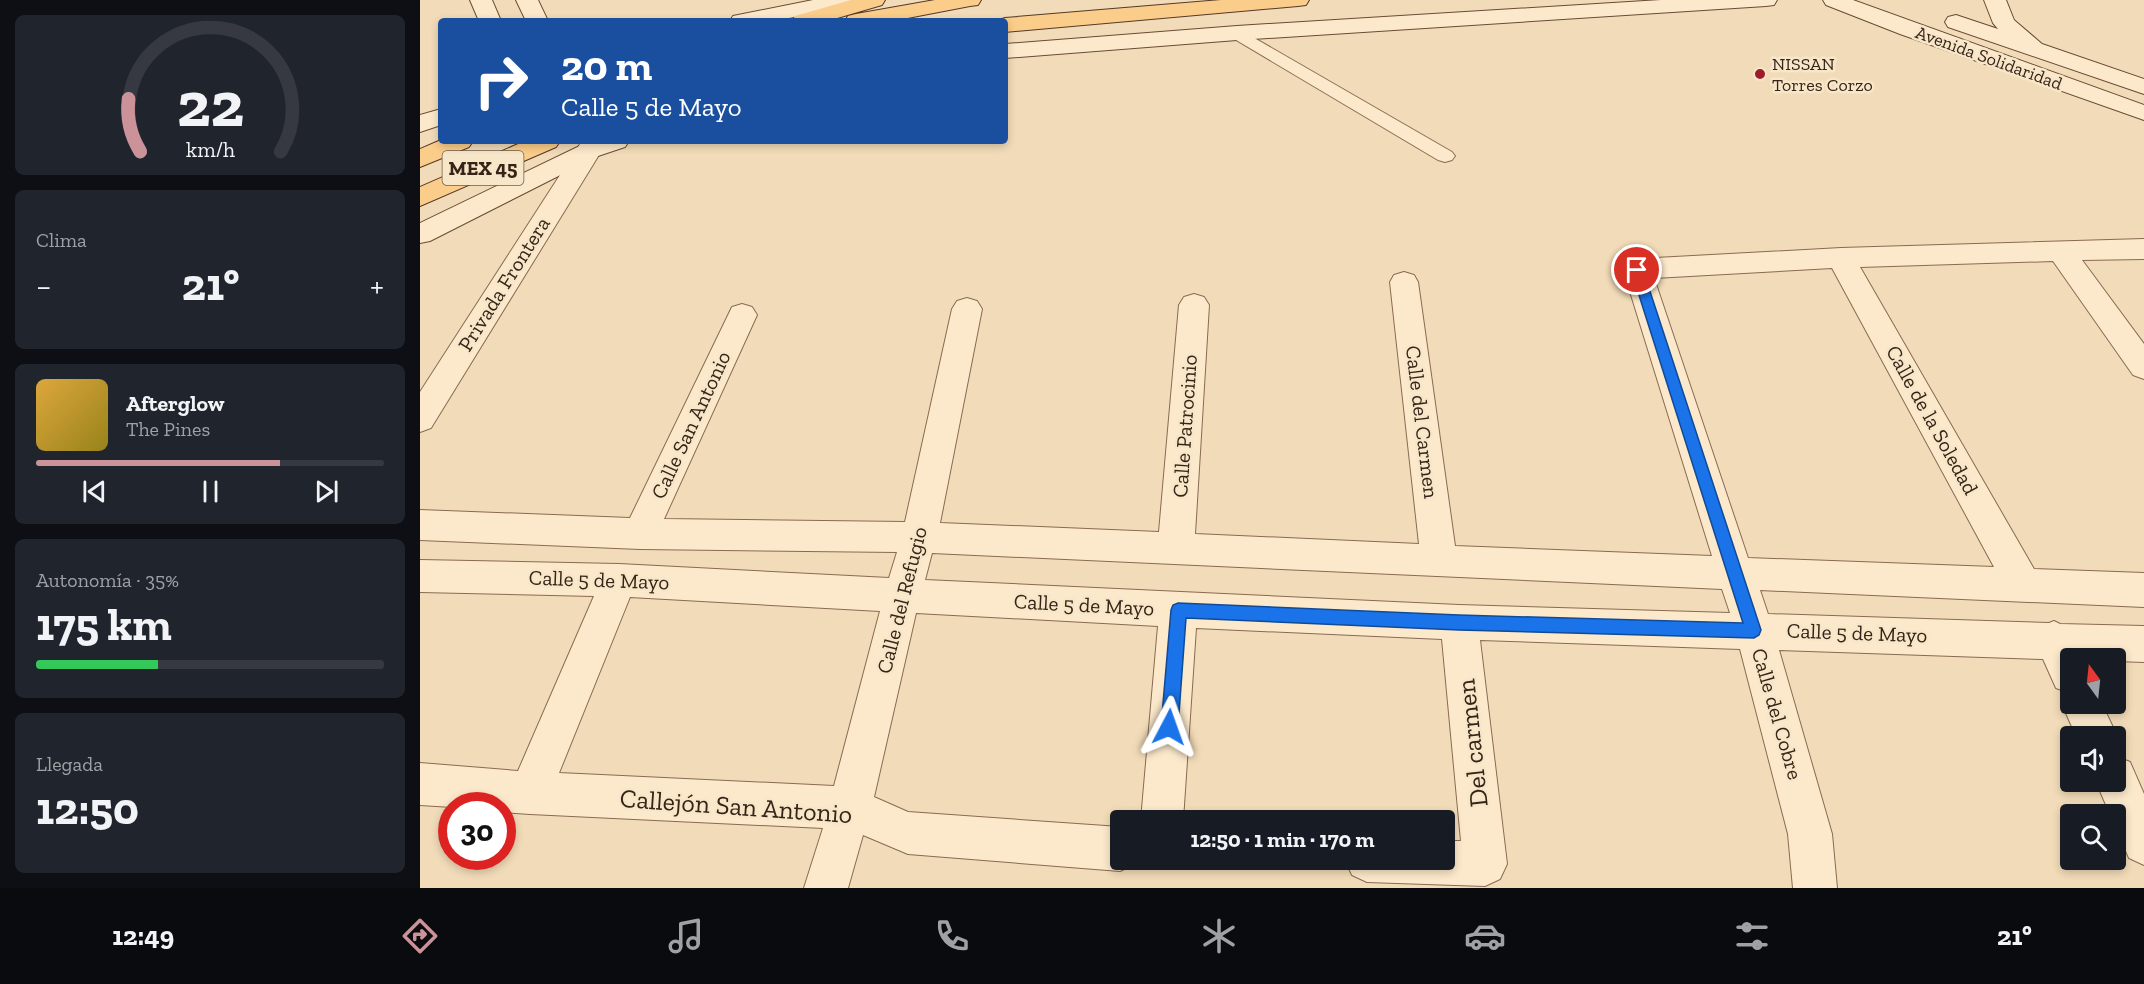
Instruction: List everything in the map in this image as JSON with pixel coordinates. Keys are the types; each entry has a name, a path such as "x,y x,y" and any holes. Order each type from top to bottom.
{"main road":[{"path":"813,18 874,0"},
{"path":"872,18 970,0"},
{"path":"1008,25 1298,0"},
{"name":"MEX 45","path":"420,159 453,144"},
{"name":"MEX 45","path":"420,197 540,144"}],"street":[{"path":"481,0 489,18"},
{"path":"527,0 536,18"},
{"path":"756,18 846,0"},
{"path":"1008,51 1237,33 1766,0"},
{"name":"Avenida Solidaridad","path":"1834,0 1908,29 2144,113"},
{"path":"1995,0 2004,23 2039,51"},
{"name":"Avenida Solidaridad","path":"1937,15 2144,87"},
{"path":"420,124 438,117"},
{"path":"420,234 589,150 607,144"},
{"name":"Privada Frontera","path":"420,419 589,150"},
{"path":"1841,258 2144,249"},
{"path":"2062,253 2144,367"},
{"name":"Calle del Cobre","path":"1815,888 1810,834 1754,630 1637,270 1841,258"},
{"name":"Calle de la Soledad","path":"1841,258 2022,583"},
{"name":"Calle del Carmen","path":"1404,282 1439,561"},
{"name":"Calle Patrocinio","path":"1176,548 1194,305"},
{"name":"Calle del Refugio","path":"826,888 850,808 902,595 919,537 968,309"},
{"name":"Calle San Antonio","path":"640,534 742,315"},
{"path":"420,525 640,534 919,537 2144,590"},
{"name":"Calle 5 de Mayo","path":"420,576 619,580 1178,610 1459,622 2054,639 2144,644"},
{"path":"530,793 619,580"},
{"path":"1163,810 1178,610"},
{"name":"Del carmen","path":"1455,863 1485,864 1459,622"},
{"path":"2054,639 2060,652"},
{"name":"Callejón San Antonio","path":"420,784 530,793 850,808 908,833 1110,848"},
{"path":"2122,792 2144,843"}],"lane":[{"path":"1237,33 1445,156"}],"place":[{"name":"NISSAN Torres Corzo","path":"1760,74"}],"route":[{"path":"1169,727 1178,610 1459,622 1754,630 1637,270"}]}
